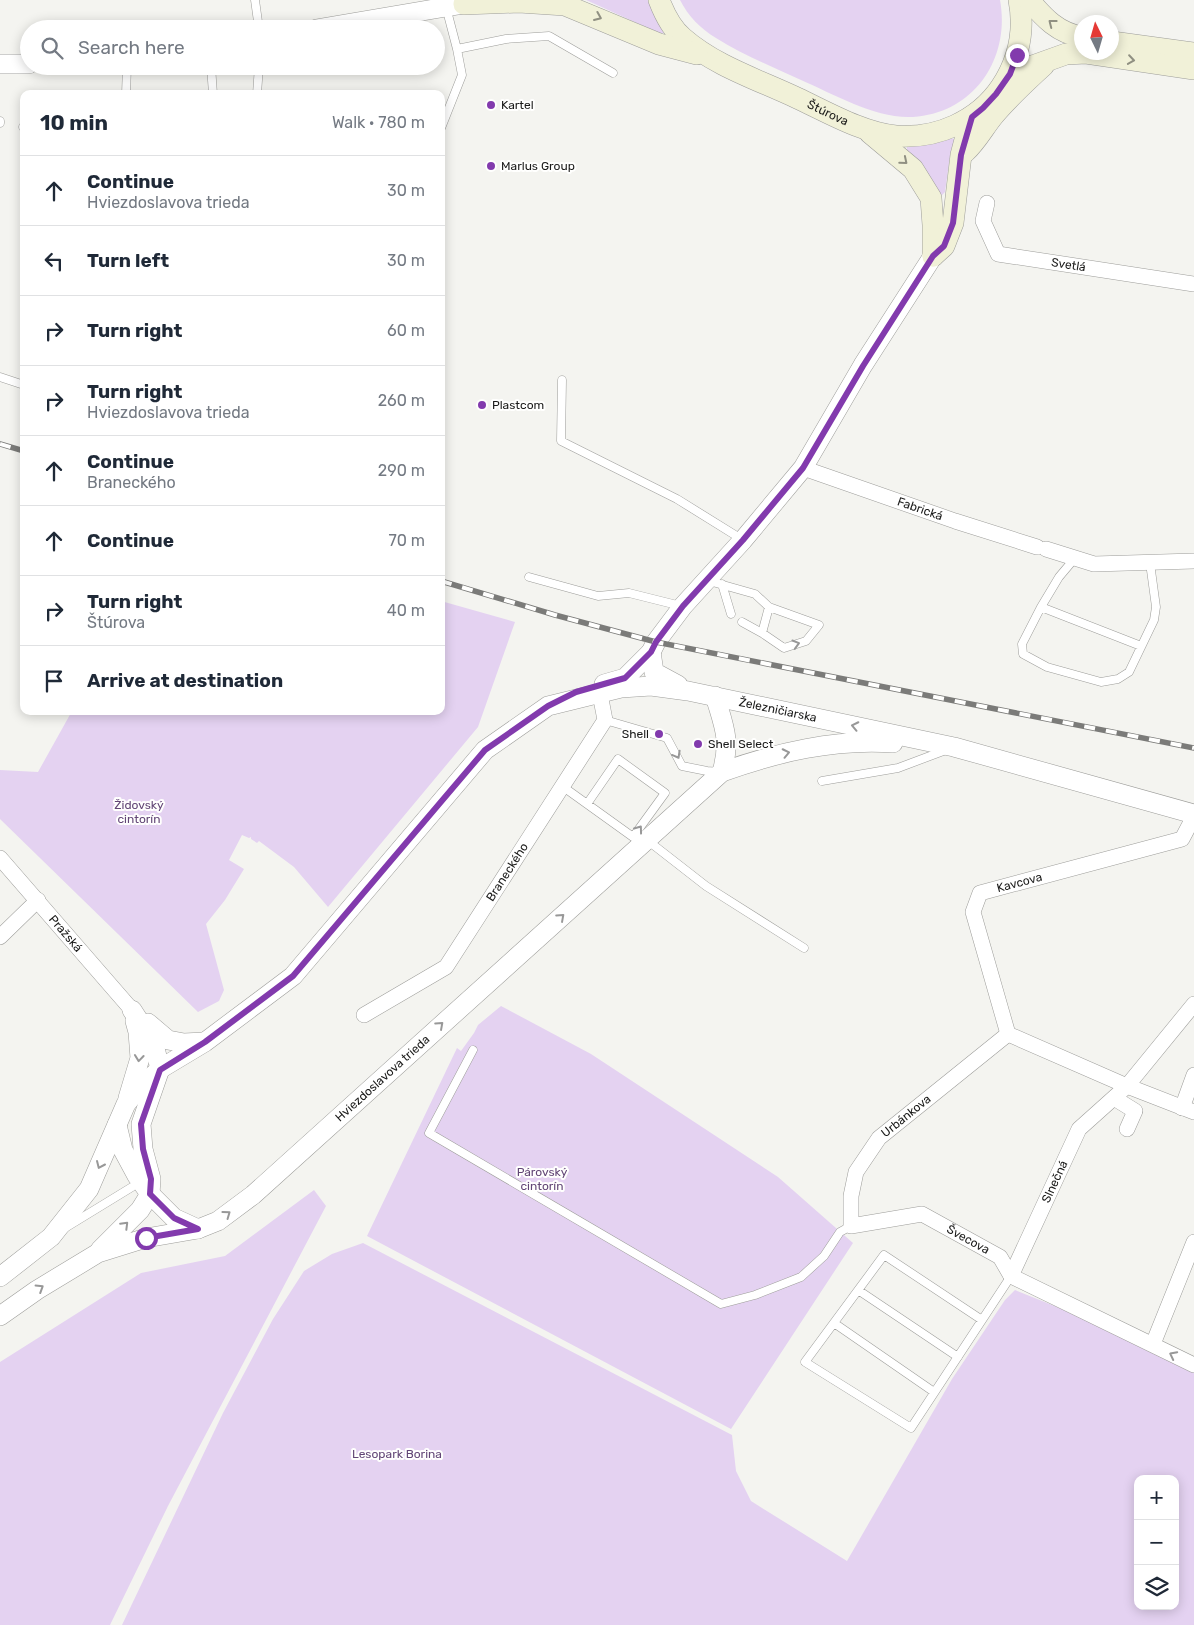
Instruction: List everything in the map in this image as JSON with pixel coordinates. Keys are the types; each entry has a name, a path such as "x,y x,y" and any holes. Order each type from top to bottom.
{"main road":[{"name":"Štúrova","path":"659,0 666,16 681,37 708,58 866,129 895,136 920,136 945,130 972,117 996,94 1010,74 1017,55 1022,23 1019,0"},
{"path":"1029,0 1052,25 1074,35"},
{"path":"462,4 519,2 564,4 660,44 708,58"},
{"path":"1119,43 1194,53"},
{"path":"1010,74 1066,54 1086,53 1194,69"},
{"path":"961,155 974,143 993,116 1049,60"},
{"path":"933,256 944,246 953,223 961,155 972,117"},
{"path":"866,129 913,169 931,198 933,256"}],"street":[{"path":"369,20 462,4"},
{"path":"0,64 20,64"},
{"name":"Svetlá","path":"987,203 983,221 998,254 1194,284"},
{"path":"126,1104 139,1088 160,1070 205,1042 293,976 485,750 548,706 576,692 625,678 651,652 656,642 683,606 715,582 743,540 803,468 863,366 933,256"},
{"name":"Fabrická","path":"803,468 955,521 1094,564 1194,561"},
{"path":"651,652 654,672 688,691"},
{"name":"Železničiarska","path":"600,694 621,688 651,686 715,696 954,747 1137,797 1193,820"},
{"path":"548,706 600,694 605,720"},
{"path":"715,696 726,731 727,753 722,772"},
{"name":"Braneckého","path":"364,1015 446,967 605,720"},
{"name":"Železničiarska","path":"722,772 760,758 828,744 878,742 954,747"},
{"name":"Hviezdoslavova trieda","path":"0,1316 37,1290 98,1253 146,1238 198,1229 218,1221 253,1195 722,772"},
{"name":"Kavcova","path":"1008,1034 973,912 980,893 1182,839 1193,820"},
{"name":"Pražská","path":"0,858 132,1010"},
{"path":"0,937 38,900"},
{"name":"Slnečná","path":"1011,1276 1079,1129 1128,1086 1194,1004"},
{"path":"132,1010 168,1040 184,1043 205,1042"},
{"path":"132,1010 154,1044 160,1070 141,1124 143,1149 151,1179 141,1190"},
{"path":"0,1278 51,1237 89,1189 126,1104 140,1058 138,1032 132,1010"},
{"path":"1008,1034 1188,1110 1194,1075"},
{"name":"Urbánkova","path":"851,1226 851,1196 856,1172 879,1138 1008,1034"},
{"path":"1114,1098 1135,1111 1127,1129"},
{"path":"98,1253 140,1210 141,1190 124,1150 117,1125"},
{"path":"141,1190 174,1218 198,1229"},
{"name":"Švecova","path":"851,1226 922,1214 1000,1257 1011,1276"},
{"path":"1152,1344 1194,1242"},
{"path":"1011,1276 1194,1365"}],"lane":[{"path":"255,0 258,20"},
{"path":"445,118 462,75 457,49 462,4"},
{"path":"457,49 506,39 550,36 613,73"},
{"path":"126,90 127,75"},
{"path":"212,75 213,90"},
{"path":"257,90 258,75"},
{"path":"0,377 20,384"},
{"path":"562,380 561,441 677,499 743,540"},
{"path":"1075,558 1059,577 1041,606 1022,644 1023,654 1047,667 1102,682 1118,679 1128,672 1154,620 1156,608 1150,563"},
{"path":"529,577 598,596 629,593 683,606"},
{"path":"715,582 755,594 769,607 818,625 806,641 784,648 742,622"},
{"path":"715,582 731,614"},
{"path":"1041,606 1142,646"},
{"path":"762,633 769,607"},
{"path":"605,720 667,738 682,766 722,772"},
{"path":"822,781 898,768 954,747"},
{"path":"562,786 587,804 633,837 665,793 618,759 587,804"},
{"path":"647,840 706,886 804,948"},
{"path":"473,1050 429,1133 720,1304 755,1295 801,1277 824,1256 840,1232 851,1226"},
{"path":"51,1237 141,1190"},
{"path":"982,1320 884,1255 805,1362 911,1428 1011,1276"},
{"path":"858,1290 958,1356"},
{"path":"834,1323 934,1392"}],"green space":[{"path":"586,0 649,0 664,29 663,33 659,33"},
{"path":"680,0 1000,0 1002,22 999,43 993,63 982,81 968,95 951,107 931,114 908,117 881,113 853,104 737,50 700,26 691,17"},
{"path":"950,138 955,139 956,143 950,156 945,192 942,195 938,192 925,170 907,151 907,147"},
{"name":"Židovský cintorín","path":"445,602 515,622 478,727 328,907 294,867 259,841 257,843 251,837 242,835 229,860 244,869 225,900 206,924 224,990 219,1001 198,1012 0,819 0,770 38,772 70,715 445,715"},
{"name":"Párovský cintorín","path":"501,1006 591,1054 778,1177 853,1243 731,1429 367,1236 457,1048 461,1051 478,1025"},
{"path":"314,1190 326,1206 168,1506 110,1625 0,1625 0,1362 141,1273 225,1256"},
{"name":"Lesopark Borina","path":"363,1243 732,1435 736,1471 751,1501 847,1561 952,1379 1005,1300 1015,1290 1194,1362 1194,1625 122,1625 223,1413 273,1319 304,1271 332,1254"}],"railway":[{"path":"0,444 20,450"},
{"path":"445,582 555,615 656,642 1194,748"}],"place":[{"name":"Kartel","path":"491,105"},
{"name":"Marlus Group","path":"491,166"},
{"name":"Plastcom","path":"482,405"},
{"name":"Shell","path":"659,734"},
{"name":"Shell Select","path":"698,744"}],"route":[{"path":"146,1238 198,1229 174,1218 150,1194 151,1179 143,1149 141,1124 160,1070 205,1042 293,976 485,750 548,706 576,692 625,678 651,652 656,642 683,606 743,540 803,468 863,366 933,256 944,246 953,223 961,155 972,117 996,94 1010,74 1017,55"}]}
